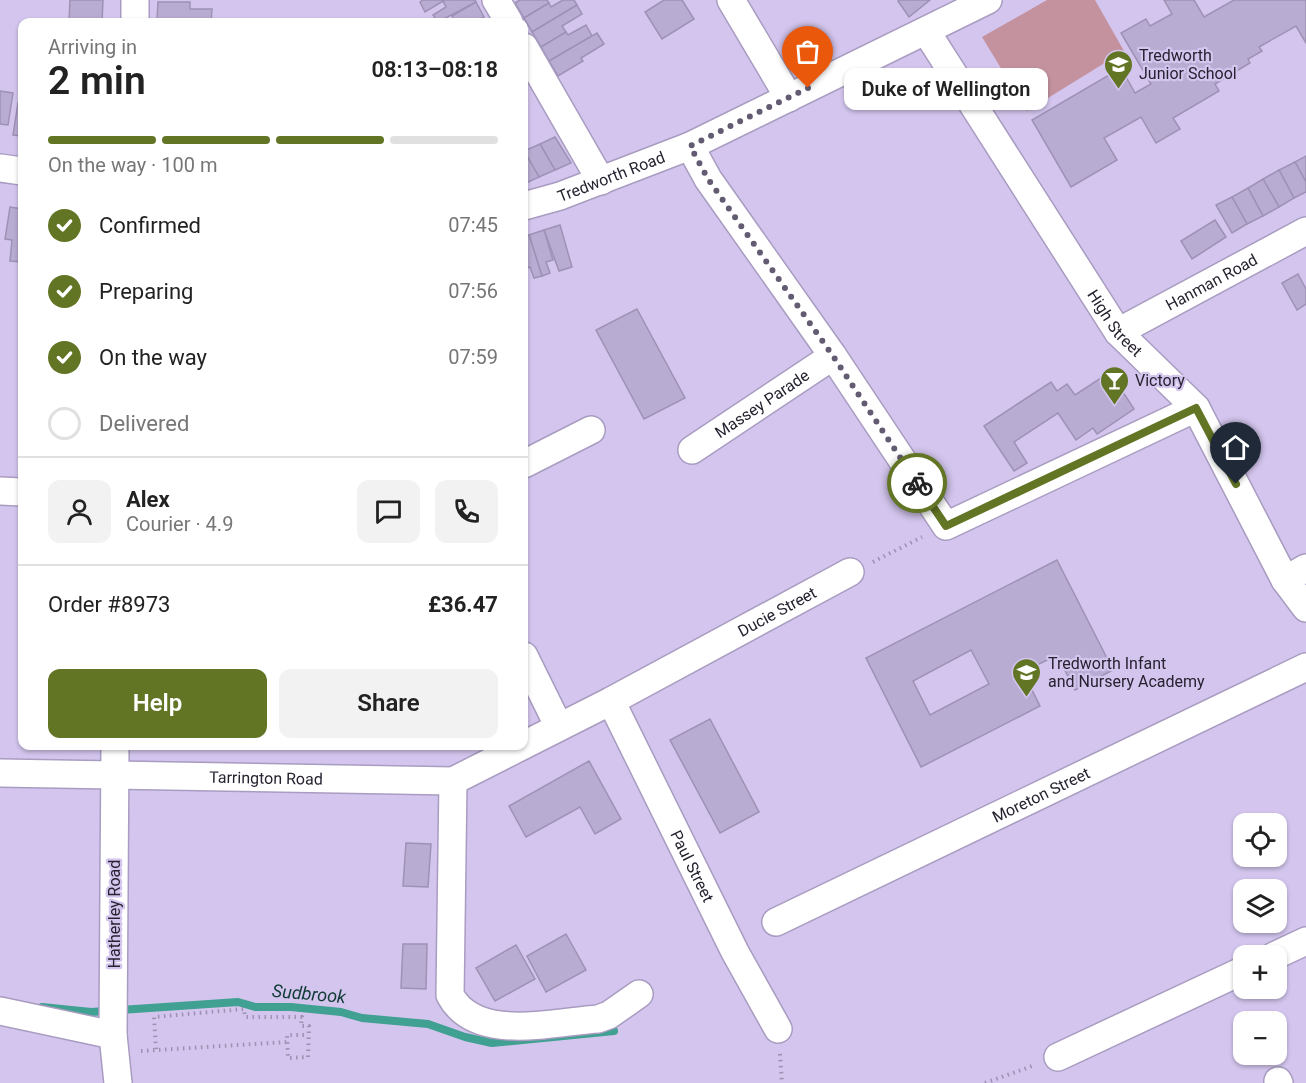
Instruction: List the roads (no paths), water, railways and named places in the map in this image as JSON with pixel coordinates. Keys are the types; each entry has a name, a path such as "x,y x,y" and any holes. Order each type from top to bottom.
{"street":[{"path":"135,0 135,18"},
{"path":"496,0 507,18"},
{"path":"731,0 789,98"},
{"name":"Tredworth Road","path":"528,205 602,181 690,146 988,0"},
{"name":"High Street","path":"926,32 1118,332 1196,408 1296,574 1306,608"},
{"path":"528,54 602,181"},
{"path":"690,146 708,179 833,356 946,526 1196,408"},
{"path":"0,168 18,170"},
{"name":"Hanman Road","path":"1118,332 1306,231"},
{"name":"Massey Parade","path":"692,450 833,356"},
{"path":"528,462 591,430"},
{"path":"0,491 18,492"},
{"name":"Ducie Street","path":"611,701 850,573"},
{"path":"528,664 559,727"},
{"name":"Moreton Street","path":"776,922 1306,667"},
{"name":"Tarrington Road","path":"528,742 611,701"},
{"name":"Paul Street","path":"611,701 735,952 778,1029"},
{"name":"Hatherley Road","path":"115,750 113,999 118,1083"},
{"name":"Tarrington Road","path":"0,773 453,781 513,750"},
{"path":"453,781 450,995 457,1009 484,1023 502,1027 598,1019 609,1015 639,994"},
{"path":"1287,950 1306,941"},
{"path":"1058,1056 1233,975"},
{"path":"0,1011 114,1040"}],"waterway":[{"name":"Sudbrook","path":"42,1007 91,1012 238,1002 255,1007 291,1007 341,1012 362,1018 428,1024 465,1037 492,1043 614,1031"}],"place":[{"name":"Duke of Wellington","path":"808,88"},
{"name":"Tredworth Junior School","path":"1118,90"},
{"name":"Victory","path":"1114,406"},
{"name":"Tredworth Infant and Nursery Academy","path":"1027,698"}]}
